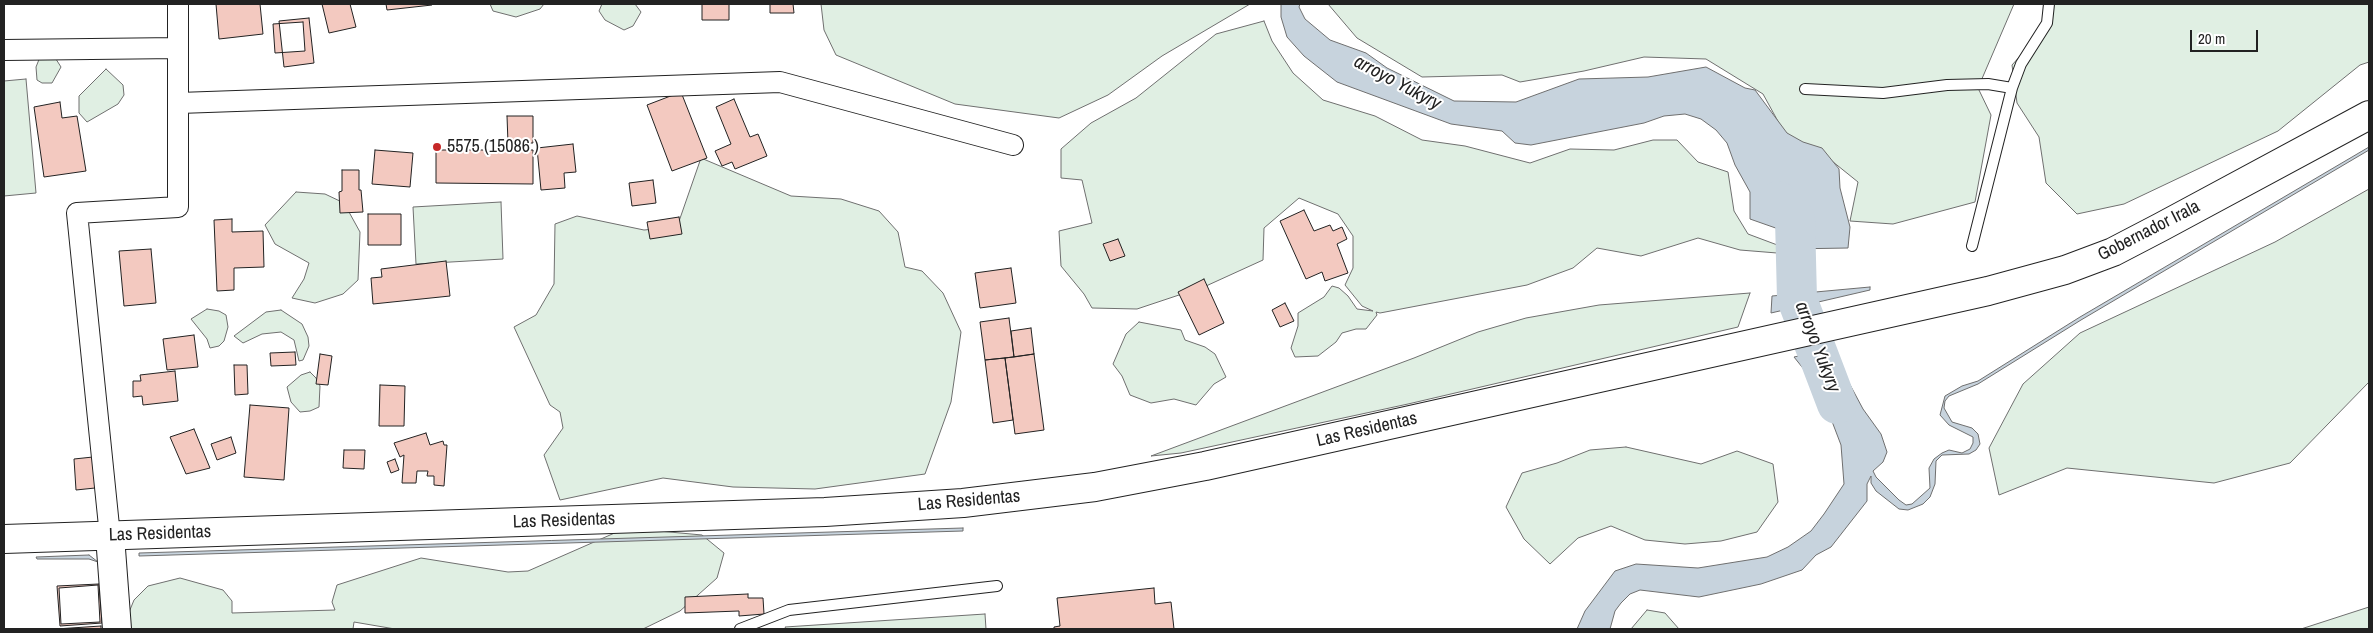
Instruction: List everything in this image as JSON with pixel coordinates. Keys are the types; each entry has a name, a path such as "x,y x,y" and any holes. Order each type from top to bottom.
{"main road":[{"name":"Gobernador Irala","path":"1914,306 1988,291 2065,270 2113,252 2369,115"},
{"name":"Las Residentas","path":"4,539 825,512 963,503 1096,486 1205,466 1914,306"},
{"path":"110,536 117,629"}],"street":[{"path":"110,536 77,213 178,207 180,103 178,4"},
{"path":"4,50 178,48"},
{"path":"180,103 780,82 1013,145"}],"lane":[{"path":"1972,246 2012,88 2021,64 2047,23 2049,4"},
{"path":"1805,89 1883,93 1947,85 1988,84 2012,88"},
{"path":"740,629 789,610 997,586"}],"green space":[{"path":"490,4 544,4 540,9 516,17 493,11"},
{"path":"602,4 635,4 641,12 633,26 624,30 605,20 599,11"},
{"path":"821,4 1250,4 1162,56 1108,95 1059,118 955,104 836,55 824,30"},
{"path":"1328,4 2014,4 1978,88 1991,115 1975,202 1893,224 1850,221 1858,182 1817,149 1791,145 1763,94 1706,59 1644,57 1584,71 1520,82 1502,75 1422,77 1357,38"},
{"path":"2052,4 2369,4 2369,62 2360,65 2278,131 2124,204 2077,214 2046,183 2039,137 2017,103 2012,65 2050,23"},
{"path":"1264,21 1272,41 1293,73 1323,100 1375,116 1422,140 1465,146 1530,163 1570,149 1614,150 1653,140 1677,140 1698,162 1728,172 1734,211 1748,234 1780,246 1777,253 1740,250 1698,238 1641,256 1597,248 1573,268 1527,285 1380,313 1376,312 1377,315 1366,329 1356,329 1342,333 1336,342 1318,356 1295,357 1291,348 1298,326 1298,313 1324,297 1332,286 1339,288 1348,296 1357,309 1373,311 1362,306 1345,285 1353,268 1353,236 1338,214 1299,198 1264,228 1263,260 1206,286 1137,309 1092,308 1084,294 1061,266 1059,231 1092,223 1082,180 1061,178 1061,149 1091,123 1136,98 1216,34"},
{"path":"54,56 61,67 52,83 42,83 37,80 36,67 40,57"},
{"path":"106,69 123,85 124,95 118,104 87,122 79,113 79,96"},
{"path":"26,79 36,193 4,196 4,81"},
{"path":"701,158 791,196 841,199 879,211 898,232 905,267 922,271 943,293 961,332 951,402 925,474 815,489 733,487 663,478 560,500 544,455 563,428 560,412 550,405 514,327 536,315 554,284 555,224 577,216 644,230 677,227"},
{"path":"2369,189 2369,382 2290,463 2214,483 2067,468 1999,495 1989,448 2023,384 2080,333 2275,242"},
{"path":"296,192 325,194 344,203 360,232 358,280 343,294 315,303 292,298 304,279 309,263 275,244 265,225"},
{"path":"501,202 503,259 416,264 413,207"},
{"path":"1750,293 1738,327 1408,404 1181,453 1151,456 1414,358 1478,332 1526,318 1599,305"},
{"path":"207,309 219,311 226,315 228,327 224,341 219,346 210,348 207,339 191,319"},
{"path":"281,310 302,324 308,337 309,346 303,360 299,361 294,340 281,332 262,334 243,343 234,336 266,312"},
{"path":"1139,322 1181,330 1185,340 1205,347 1215,354 1226,377 1214,384 1196,405 1174,399 1151,403 1130,395 1122,376 1113,364 1126,334"},
{"path":"310,372 320,386 319,407 310,411 300,412 291,402 287,387 301,375"},
{"path":"1626,447 1701,464 1737,451 1773,464 1778,502 1757,532 1721,541 1685,544 1645,540 1611,526 1578,538 1550,564 1524,539 1506,507 1522,473 1557,463 1590,450"},
{"path":"626,528 702,535 724,553 717,578 680,611 643,629 395,629 354,622 353,629 124,629 123,627 134,600 148,586 180,578 223,590 232,601 232,613 335,610 332,602 337,585 421,558 508,572 528,571"},
{"path":"2369,607 2369,629 2301,629"},
{"path":"1647,610 1665,613 1679,629 1631,629"},
{"path":"985,614 986,629 786,629 785,627"}],"water":[{"path":"1281,4 1300,4 1299,7 1305,19 1330,40 1366,53 1387,68 1454,101 1516,102 1579,79 1648,77 1706,67 1745,88 1755,90 1787,133 1803,142 1822,148 1839,169 1840,188 1850,227 1848,248 1789,249 1787,232 1750,219 1750,192 1735,165 1727,143 1716,130 1701,119 1685,114 1664,116 1644,123 1531,145 1515,143 1502,131 1451,124 1337,82 1304,56 1287,37 1281,17"},
{"path":"2369,147 2369,150 2081,320 1978,384 1949,396 1945,401 1944,408 1952,422 1972,428 1978,434 1980,444 1976,450 1969,454 1942,455 1936,461 1935,484 1930,497 1923,504 1908,510 1899,509 1876,491 1871,483 1871,476 1867,484 1867,501 1831,547 1816,555 1802,570 1761,584 1699,597 1640,590 1630,594 1621,603 1615,611 1610,629 1577,629 1585,611 1615,571 1636,564 1698,568 1767,557 1788,547 1811,531 1844,484 1841,445 1825,403 1814,382 1794,357 1831,349 1863,409 1881,434 1887,452 1883,462 1873,471 1876,477 1899,500 1906,505 1912,504 1930,488 1929,468 1934,459 1949,450 1962,453 1970,449 1973,443 1973,437 1949,425 1940,415 1945,396 1962,386 1978,381 2080,317"},
{"path":"1870,287 1870,290 1771,313 1772,296"},
{"path":"963,528 963,531 139,556 139,553"},
{"path":"89,555 98,562 89,559 37,559 36,557"}],"building":[{"path":"216,4 260,4 263,34 219,39"},
{"path":"322,4 350,4 356,27 329,33"},
{"path":"386,4 432,4 432,5 387,10"},
{"path":"702,4 729,4 729,20 702,20"},
{"path":"770,4 793,4 794,13 770,13"},
{"path":"309,18 314,63 284,67 279,21"},
{"path":"303,22 305,51 275,53 273,24"},
{"path":"681,92 707,158 672,171 647,105"},
{"path":"734,99 750,137 758,134 767,156 735,169 732,162 722,166 715,151 731,144 716,107"},
{"path":"60,102 62,118 77,116 86,171 44,177 34,107"},
{"path":"507,116 533,116 533,143 508,143"},
{"path":"573,144 576,172 564,173 565,188 541,190 537,148"},
{"path":"375,150 413,153 410,187 372,184"},
{"path":"436,150 533,150 533,184 436,183"},
{"path":"342,170 359,170 359,190 361,190 363,212 340,213 339,192 342,191"},
{"path":"653,180 656,203 632,206 629,183"},
{"path":"1304,210 1314,231 1330,225 1333,231 1342,227 1347,239 1337,244 1348,273 1325,281 1322,272 1306,279 1280,221"},
{"path":"368,214 401,214 401,245 368,245"},
{"path":"679,217 682,234 650,239 647,222"},
{"path":"232,219 232,232 263,231 264,267 234,268 234,290 217,291 214,220"},
{"path":"1118,239 1125,256 1110,261 1103,244"},
{"path":"151,249 156,303 124,306 119,251"},
{"path":"446,261 450,296 373,304 371,278 382,277 381,269"},
{"path":"1011,268 1016,303 980,308 975,273"},
{"path":"1204,279 1224,323 1199,335 1178,292"},
{"path":"1285,303 1294,321 1280,327 1272,310"},
{"path":"1009,318 1014,357 985,360 980,322"},
{"path":"1031,328 1034,354 1014,357 1011,331"},
{"path":"194,335 198,367 167,370 163,339"},
{"path":"295,352 296,365 271,366 270,353"},
{"path":"320,354 332,356 328,385 316,384"},
{"path":"1034,354 1044,430 1015,434 1005,358"},
{"path":"1005,358 1013,420 993,423 985,360"},
{"path":"234,365 247,365 248,394 235,395"},
{"path":"175,371 178,401 143,405 142,396 133,397 133,381 141,381 140,375"},
{"path":"380,385 405,386 404,426 379,426"},
{"path":"250,405 289,408 284,480 244,477"},
{"path":"194,429 210,468 186,474 170,437"},
{"path":"426,433 430,445 443,441 444,445 447,445 444,486 434,485 434,476 427,476 428,471 417,471 416,483 402,483 404,455 400,457 394,443"},
{"path":"231,437 236,453 217,460 211,444"},
{"path":"344,450 365,450 364,469 343,468"},
{"path":"93,457 95,488 76,490 74,459"},
{"path":"395,459 399,470 391,473 387,462"},
{"path":"99,584 102,623 60,626 57,586"},
{"path":"98,585 100,622 61,624 59,588"},
{"path":"1154,588 1155,604 1171,602 1174,629 1054,629 1054,627 1060,626 1057,598"},
{"path":"748,594 748,598 763,598 764,614 739,616 739,611 685,613 685,597"},
{"path":"101,626 101,629 56,629"}],"waterway":[{"name":"arroyo Yukyry","path":"1778,201 1795,219 1797,299 1837,404"}],"place":[{"name":"5575 (15086 )","path":"437,147"}]}
